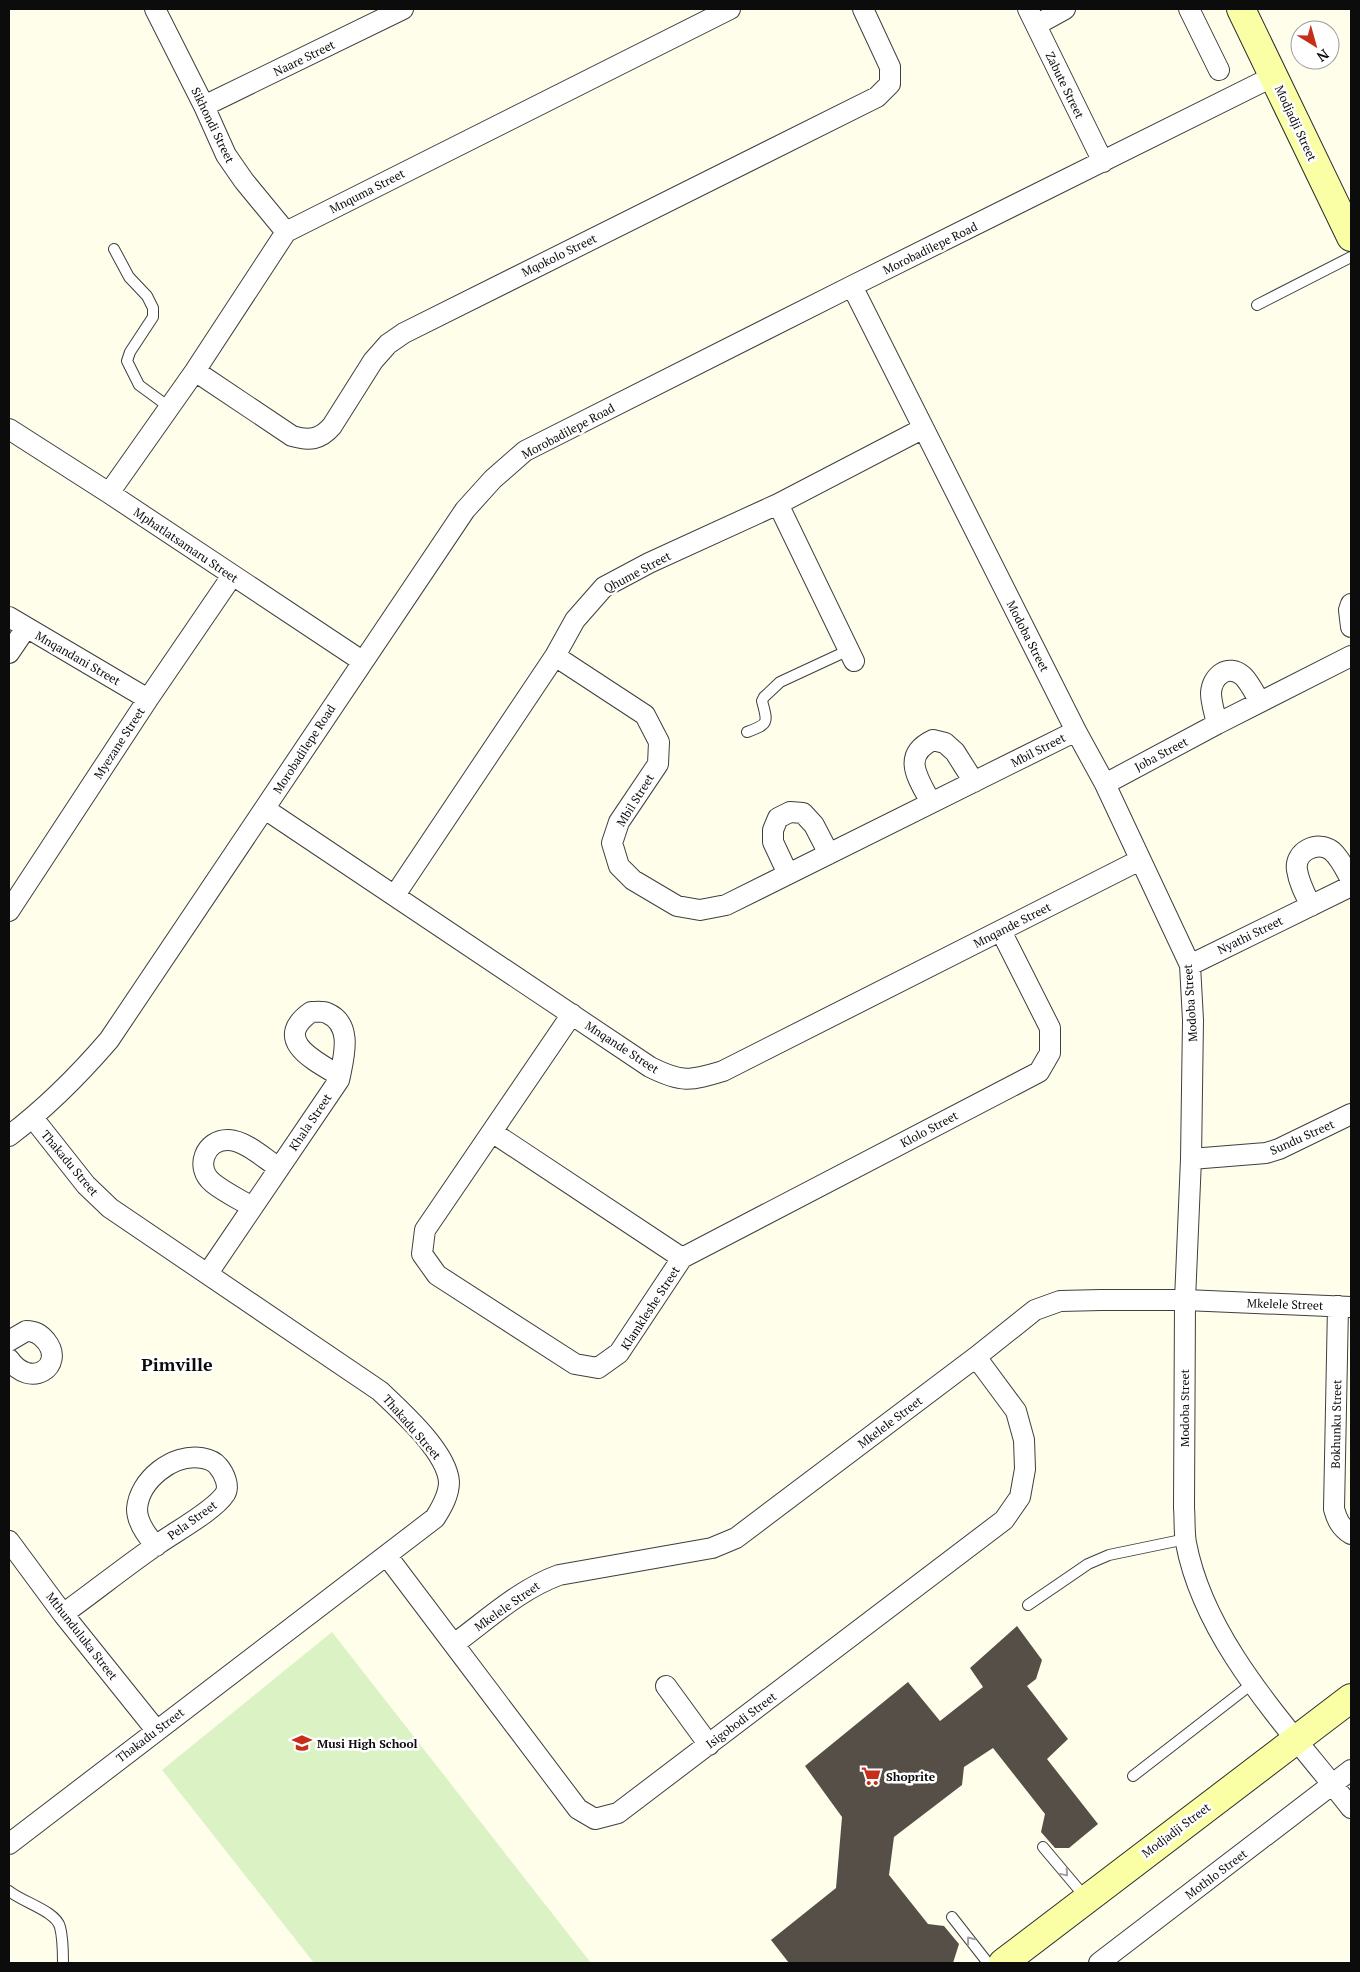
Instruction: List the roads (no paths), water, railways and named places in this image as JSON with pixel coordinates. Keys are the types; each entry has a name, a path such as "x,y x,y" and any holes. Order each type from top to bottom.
{"street":[{"name":"Sikhondi Street","path":"155,9 204,106 226,155 244,181 286,232"},
{"name":"Naare Street","path":"204,106 403,9"},
{"name":"Mnquma Street","path":"286,232 730,9"},
{"name":"Mqokolo Street","path":"195,371 292,436 304,440 315,439 325,434 374,361 388,344 404,333 877,97 890,84 890,68 863,9"},
{"path":"1032,17 1065,9"},
{"path":"1189,9 1219,70"},
{"name":"Modjadji Street","path":"1241,9 1351,236"},
{"name":"Zabute Street","path":"1032,17 1103,162"},
{"name":"Morobadilepe Road","path":"9,1136 34,1118 77,1076 109,1040 465,510 493,479 526,451 1274,76"},
{"path":"109,493 195,371 286,232"},
{"name":"Modoba Street","path":"852,286 922,429 1105,784 1190,965 1192,1020 1191,1159 1185,1300 1184,1508 1186,1539 1200,1589 1241,1668 1351,1808"},
{"name":"Mphatlatsamaru Street","path":"9,429 362,661"},
{"name":"Qhume Street","path":"395,895 555,656 575,620 604,587 650,563 778,504 922,429"},
{"path":"778,504 851,655"},
{"name":"Myezane Street","path":"9,912 148,699 232,576"},
{"path":"1351,604 1349,610 1351,627"},
{"name":"Mnqandani Street","path":"9,617 148,699"},
{"path":"9,653 26,628"},
{"name":"Mbil Street","path":"555,656 645,715 659,742 658,764 619,822 612,843 619,866 633,880 677,906 700,910 726,905 1076,730"},
{"name":"Joba Street","path":"1105,784 1217,724 1351,656"},
{"path":"1217,724 1212,693 1214,682 1219,674 1227,670 1243,676 1260,702"},
{"path":"931,803 915,771 915,756 921,746 927,742 933,740 945,742 955,752 974,782"},
{"name":"Mnqande Street","path":"265,809 650,1067 671,1077 695,1079 723,1071 1140,860"},
{"path":"788,874 773,842 772,830 778,818 790,812 803,813 814,825 829,854"},
{"path":"1311,906 1296,868 1301,854 1308,849 1322,846 1331,850 1351,880"},
{"name":"Nyathi Street","path":"1190,965 1351,886"},
{"name":"Klolo Street","path":"682,1258 1039,1072 1050,1053 1050,1028 1001,931"},
{"name":"Klamkleshe Street","path":"492,1132 682,1258 620,1354 598,1368 575,1364 437,1275 422,1254 426,1230 492,1132 572,1014"},
{"name":"Khala Street","path":"208,1273 340,1076"},
{"name":"Sundu Street","path":"1191,1159 1266,1154 1351,1114"},
{"name":"Thakadu Street","path":"9,1844 435,1518 445,1502 449,1484 445,1465 420,1433 380,1391 110,1208 86,1185 34,1118"},
{"path":"252,1207 212,1182 204,1172 202,1161 206,1151 216,1143 229,1140 244,1145 279,1168"},
{"name":"Mkelele Street","path":"454,1644 528,1590 559,1575 712,1548 736,1538 1035,1310 1060,1301 1185,1300 1345,1307"},
{"name":"Bokhunku Street","path":"1345,1307 1334,1509 1338,1522 1351,1534"},
{"path":"9,1341 26,1331 40,1334 52,1348 52,1360 47,1369 38,1374 19,1372 9,1360"},
{"name":"Isigobodi Street","path":"387,1556 578,1809 595,1818 618,1813 1004,1520 1020,1497 1025,1469 1024,1440 1016,1411 976,1356"},
{"name":"Pela Street","path":"63,1614 216,1504 226,1493 226,1483 217,1465 209,1460 187,1458 174,1462 150,1480 140,1495 137,1511 144,1533 156,1546"},
{"name":"Mthunduluka Street","path":"9,1541 63,1614 156,1730"},
{"path":"666,1686 709,1745"},
{"name":"Modjadji Street","path":"1003,1963 1351,1698"},
{"name":"Mothlo Street","path":"1099,1963 1351,1770"}],"lane":[{"path":"114,249 129,277 146,296 153,308 153,317 130,352 127,361 139,385 170,407"},
{"path":"1257,305 1351,257"},
{"path":"747,732 766,723 767,719 762,701 776,685 851,655"},
{"path":"1028,1605 1088,1564 1109,1555 1186,1539"},
{"path":"1133,1776 1253,1683"},
{"path":"1043,1847 1086,1898"},
{"path":"9,1891 55,1918 60,1925 63,1963"},
{"path":"952,1917 988,1963"}],"place":[{"name":"Musi High School","path":"302,1743"},
{"name":"Shoprite","path":"871,1776"}],"district":[{"name":"Pimville","path":"177,1364"}]}
